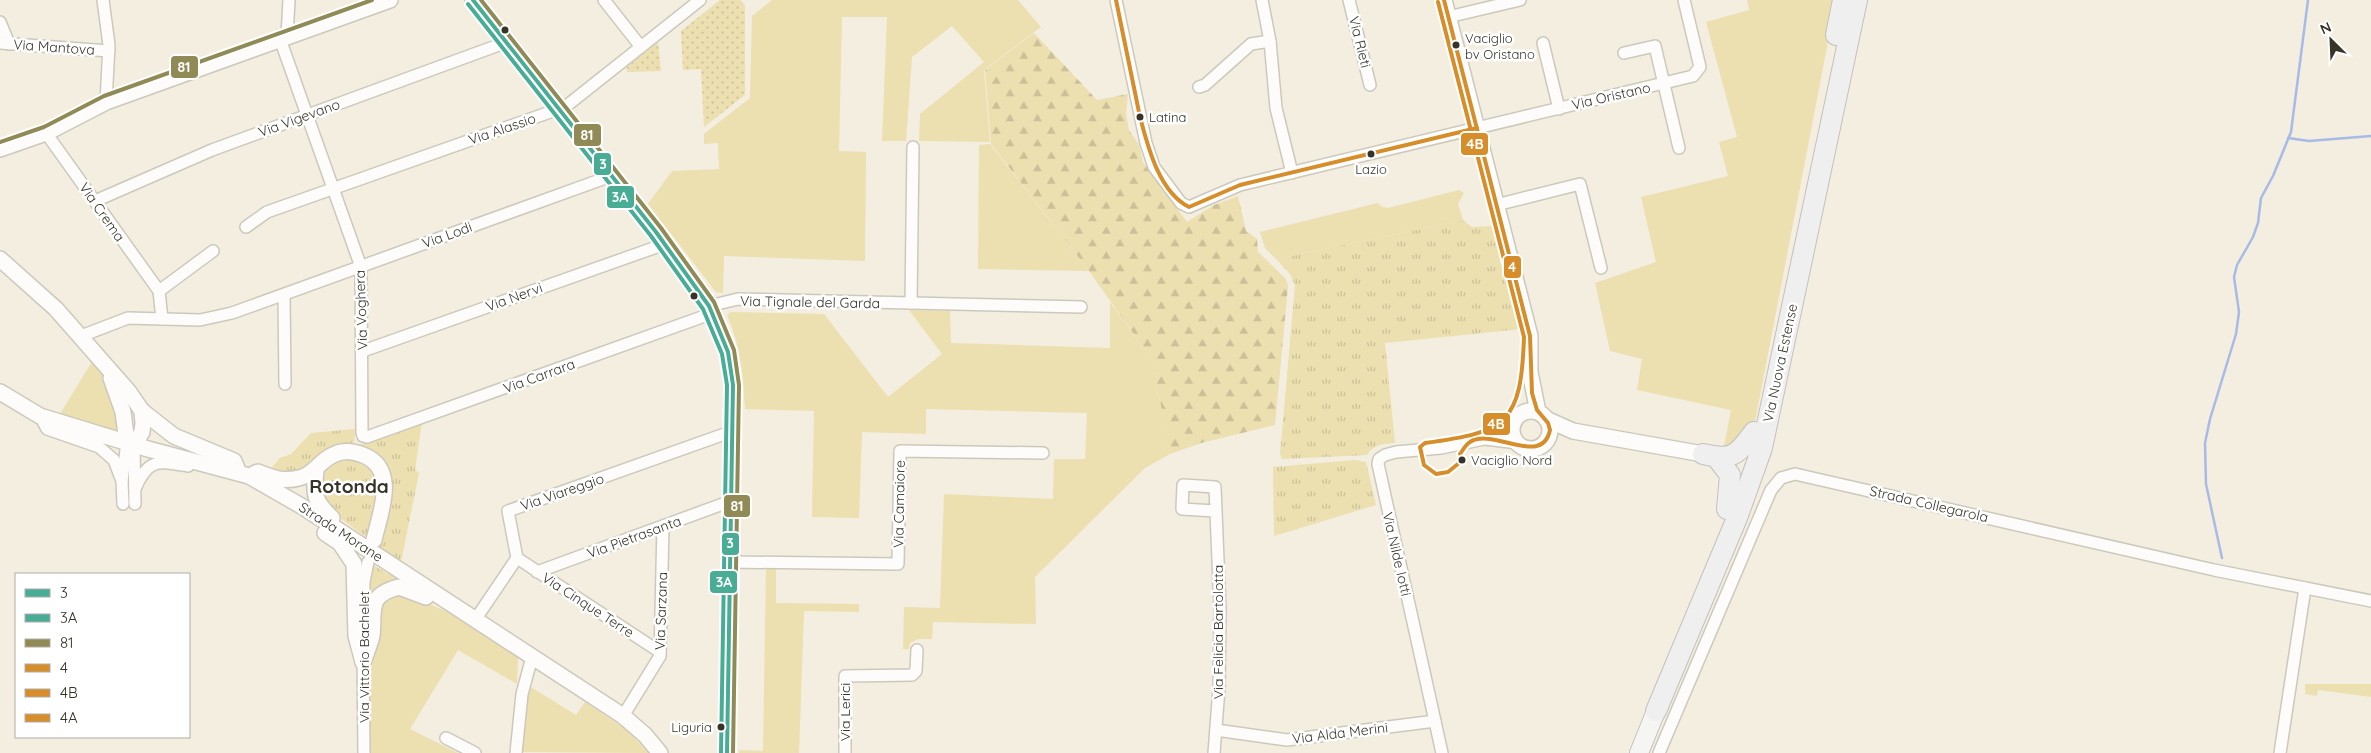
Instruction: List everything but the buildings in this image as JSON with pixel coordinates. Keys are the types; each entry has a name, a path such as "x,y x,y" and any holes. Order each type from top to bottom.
{"highway":[{"name":"Via Nuova Estense","path":"1656,712 1754,432 1843,0"},
{"name":"Via Nuova Estense","path":"1656,712 1737,518 1762,448 1857,0"},
{"path":"1710,456 1730,457 1738,453 1754,432"},
{"path":"1710,456 1730,475 1727,509"}],"main road":[{"name":"Via Nuova Estense","path":"1638,753 1656,712"}],"street":[{"path":"103,0 109,51 106,102"},
{"path":"283,38 289,0"},
{"path":"0,149 46,133 106,102 390,0"},
{"path":"604,0 641,47"},
{"name":"Via Alassio","path":"332,188 553,111 560,111 700,0"},
{"name":"Via Oristano","path":"1116,0 1146,143 1154,167 1181,203 1189,207 1240,185 1693,76 1700,67 1684,0"},
{"path":"1262,0 1270,41 1276,108 1292,173"},
{"name":"Via Rieti","path":"1349,0 1370,84"},
{"path":"1444,0 1530,336 1530,372 1542,416 1550,432 1545,442"},
{"path":"1448,17 1520,0"},
{"path":"479,4 560,111 665,244 711,309 724,338 732,368 731,562 726,753"},
{"path":"0,22 4,44"},
{"name":"Via Voghera","path":"283,38 307,116 361,267 362,424 364,436"},
{"path":"1199,87 1205,85 1251,44 1270,41"},
{"name":"Via Vigevano","path":"95,201 212,150 507,42"},
{"name":"Via Oristano","path":"1543,43 1559,109"},
{"name":"Via Mantova","path":"4,44 109,51"},
{"name":"Via Oristano","path":"1624,53 1655,46 1679,148"},
{"name":"Via Crema","path":"46,133 159,291 162,319"},
{"path":"910,303 913,147"},
{"name":"Via Lodi","path":"81,336 128,318 211,320 611,176"},
{"path":"1496,206 1580,184 1601,268"},
{"path":"246,228 267,212 332,188"},
{"name":"Via Nervi","path":"363,351 665,244"},
{"path":"159,291 213,250"},
{"path":"0,259 56,309 81,336 142,411 174,436 234,462 244,475 258,472 280,481 300,478 316,471 326,459 334,454 346,452 369,458 380,470 386,492 374,540"},
{"path":"284,295 285,384"},
{"name":"Via Tignale del Garda","path":"711,309 738,300 1081,307"},
{"name":"Via Carrara","path":"364,436 367,437 711,309"},
{"path":"107,367 120,400 130,444 135,489"},
{"path":"1530,372 1512,433 1518,443 1530,448 1539,447 1545,442 1573,431"},
{"name":"Strada Morane","path":"0,392 40,416 130,444 244,475 303,507 623,716 645,734 660,753"},
{"path":"122,481 130,444 142,432 142,411"},
{"path":"1516,419 1529,411 1573,431 1710,456"},
{"path":"40,416 47,428 99,447 114,460 129,504 146,469 160,461 200,468 210,465"},
{"name":"Via Nilde Iotti","path":"1484,439 1516,419"},
{"name":"Via Viareggio","path":"517,558 508,511 732,431"},
{"name":"Via Nilde Iotti","path":"1442,753 1378,464 1379,459 1396,452 1441,448 1484,439 1518,443"},
{"name":"Via Camaiore","path":"731,562 898,564 900,451 1043,453"},
{"path":"316,471 314,488 318,505 333,519 338,530"},
{"name":"Strada Collegarola","path":"1659,753 1771,490 1782,478 1795,474 2214,570 2371,601"},
{"name":"Via Pietrasanta","path":"537,572 731,501"},
{"path":"303,507 308,522 340,543 354,564 356,636 363,662"},
{"name":"Via Felicia Bartolotta","path":"1214,753 1220,609 1216,511"},
{"name":"Via Sarzana","path":"623,716 660,656 663,526"},
{"path":"475,620 517,558"},
{"name":"Via Cinque Terre","path":"517,558 660,652"},
{"name":"Via Vittorio Bachelet","path":"364,753 364,582 368,562"},
{"path":"363,662 372,636 371,611 374,602 380,595 399,587 452,605"},
{"path":"2280,753 2305,588"},
{"name":"Via Lerici","path":"845,753 845,676 912,675 916,671 916,650"},
{"path":"516,753 522,694 532,657"},
{"name":"Via Alda Merini","path":"1216,730 1287,740 1435,721"},
{"path":"446,738 474,753"}],"green space":[{"path":"720,0 740,0 745,6 745,95 704,127 701,69 683,70 681,31"},
{"path":"772,0 1018,0 1041,27 984,70 990,142 919,141 920,114 984,62 952,26 912,57 906,141 882,141 887,17 842,17 839,151 866,152 865,261 724,256 723,293 716,292 648,204 672,171 719,169 718,143 704,144 704,134 750,98 752,16"},
{"path":"1747,0 1836,0 1754,427 1723,451 1731,410 1637,390 1642,359 1610,351 1595,283 1656,262 1641,197 1728,176 1719,142 1737,137 1706,22 1749,10"},
{"path":"1034,33 1097,100 1128,94 1126,114 1129,130 1139,145 1143,162 1187,222 1214,205 1238,196 1246,231 1257,239 1258,252 1286,279 1288,286 1275,425 1201,443 1170,454 1152,360 1089,271 991,144 985,70"},
{"path":"658,42 661,71 627,72 627,67"},
{"path":"990,144 1089,271 978,269 979,145"},
{"path":"1459,190 1464,193 1458,204 1463,220 1276,259 1265,248 1260,232 1378,203 1382,207 1388,208"},
{"path":"1463,220 1472,227 1493,226 1521,329 1385,343 1395,443 1376,447 1367,455 1282,459 1280,454 1295,286 1290,274 1276,259"},
{"path":"1110,302 1152,360 1170,454 1145,468 1035,577 1036,624 933,622 932,639 918,639 910,643 909,649 903,649 904,607 940,608 944,494 1053,499 1054,459 1085,459 1087,413 926,409 926,434 862,432 859,518 812,517 814,411 745,409 740,361 727,315 731,312 824,314 888,397 942,354 909,310 950,311 951,343 1110,348"},
{"path":"93,360 119,402 123,434 60,414"},
{"path":"422,422 415,470 419,473 401,562 378,546 391,489 354,447"},
{"path":"355,429 354,445 296,475 270,470 280,458 291,454 311,433"},
{"path":"343,457 367,463 379,480 369,539 326,508 317,478 324,467"},
{"path":"1355,460 1366,462 1376,505 1274,536 1273,467"},
{"path":"373,565 388,574 389,572 414,588 368,611 369,580"},
{"path":"766,569 776,569 776,603 859,604 859,612 804,611 799,753 739,753 739,750 763,751"},
{"path":"402,593 451,613 518,658 517,684 458,650 410,729 458,753 369,753 370,667 377,639 378,609 387,597"},
{"path":"2305,684 2371,684 2371,697 2318,690 2317,696 2305,694"},
{"path":"529,686 576,715 585,702 627,730 649,753 522,752"}],"waterway":[{"path":"2222,558 2206,484 2205,443 2210,419 2236,334 2239,312 2234,277 2237,265 2253,237 2258,223 2261,198 2273,176 2291,132 2308,0"},
{"path":"2288,138 2309,141 2371,136"}],"transit line":[{"name":"81","path":"0,142 44,127 104,96 372,0"},
{"name":"3","path":"473,0 656,232 709,306 728,352 733,385 727,753"},
{"name":"81","path":"481,0 661,228 714,302 734,350 739,385 733,753"},
{"name":"4A","path":"1116,0 1140,117"},
{"name":"4","path":"1444,0 1530,336 1532,393 1537,410 1548,423 1550,430 1545,441 1537,446 1527,447 1491,439 1480,439 1469,443 1460,454"},
{"name":"4B","path":"1438,2 1524,337 1519,388 1513,405 1504,418 1492,427 1475,434 1425,443 1420,447 1424,465 1436,474 1448,472 1464,459"},
{"name":"3A","path":"468,4 651,236 703,309 722,354 727,385 721,753"},
{"name":"4","path":"1140,117 1151,155 1162,180 1170,191 1189,207 1240,185 1477,128"}],"place":[{"name":"Vaciglio bv Oristano","path":"1456,45"},
{"name":"Latina","path":"1140,117"},
{"name":"Lazio","path":"1371,154"},
{"name":"Vaciglio Nord","path":"1462,460"},
{"name":"Liguria","path":"721,727"}],"district":[{"name":"Rotonda","path":"349,486"}]}
